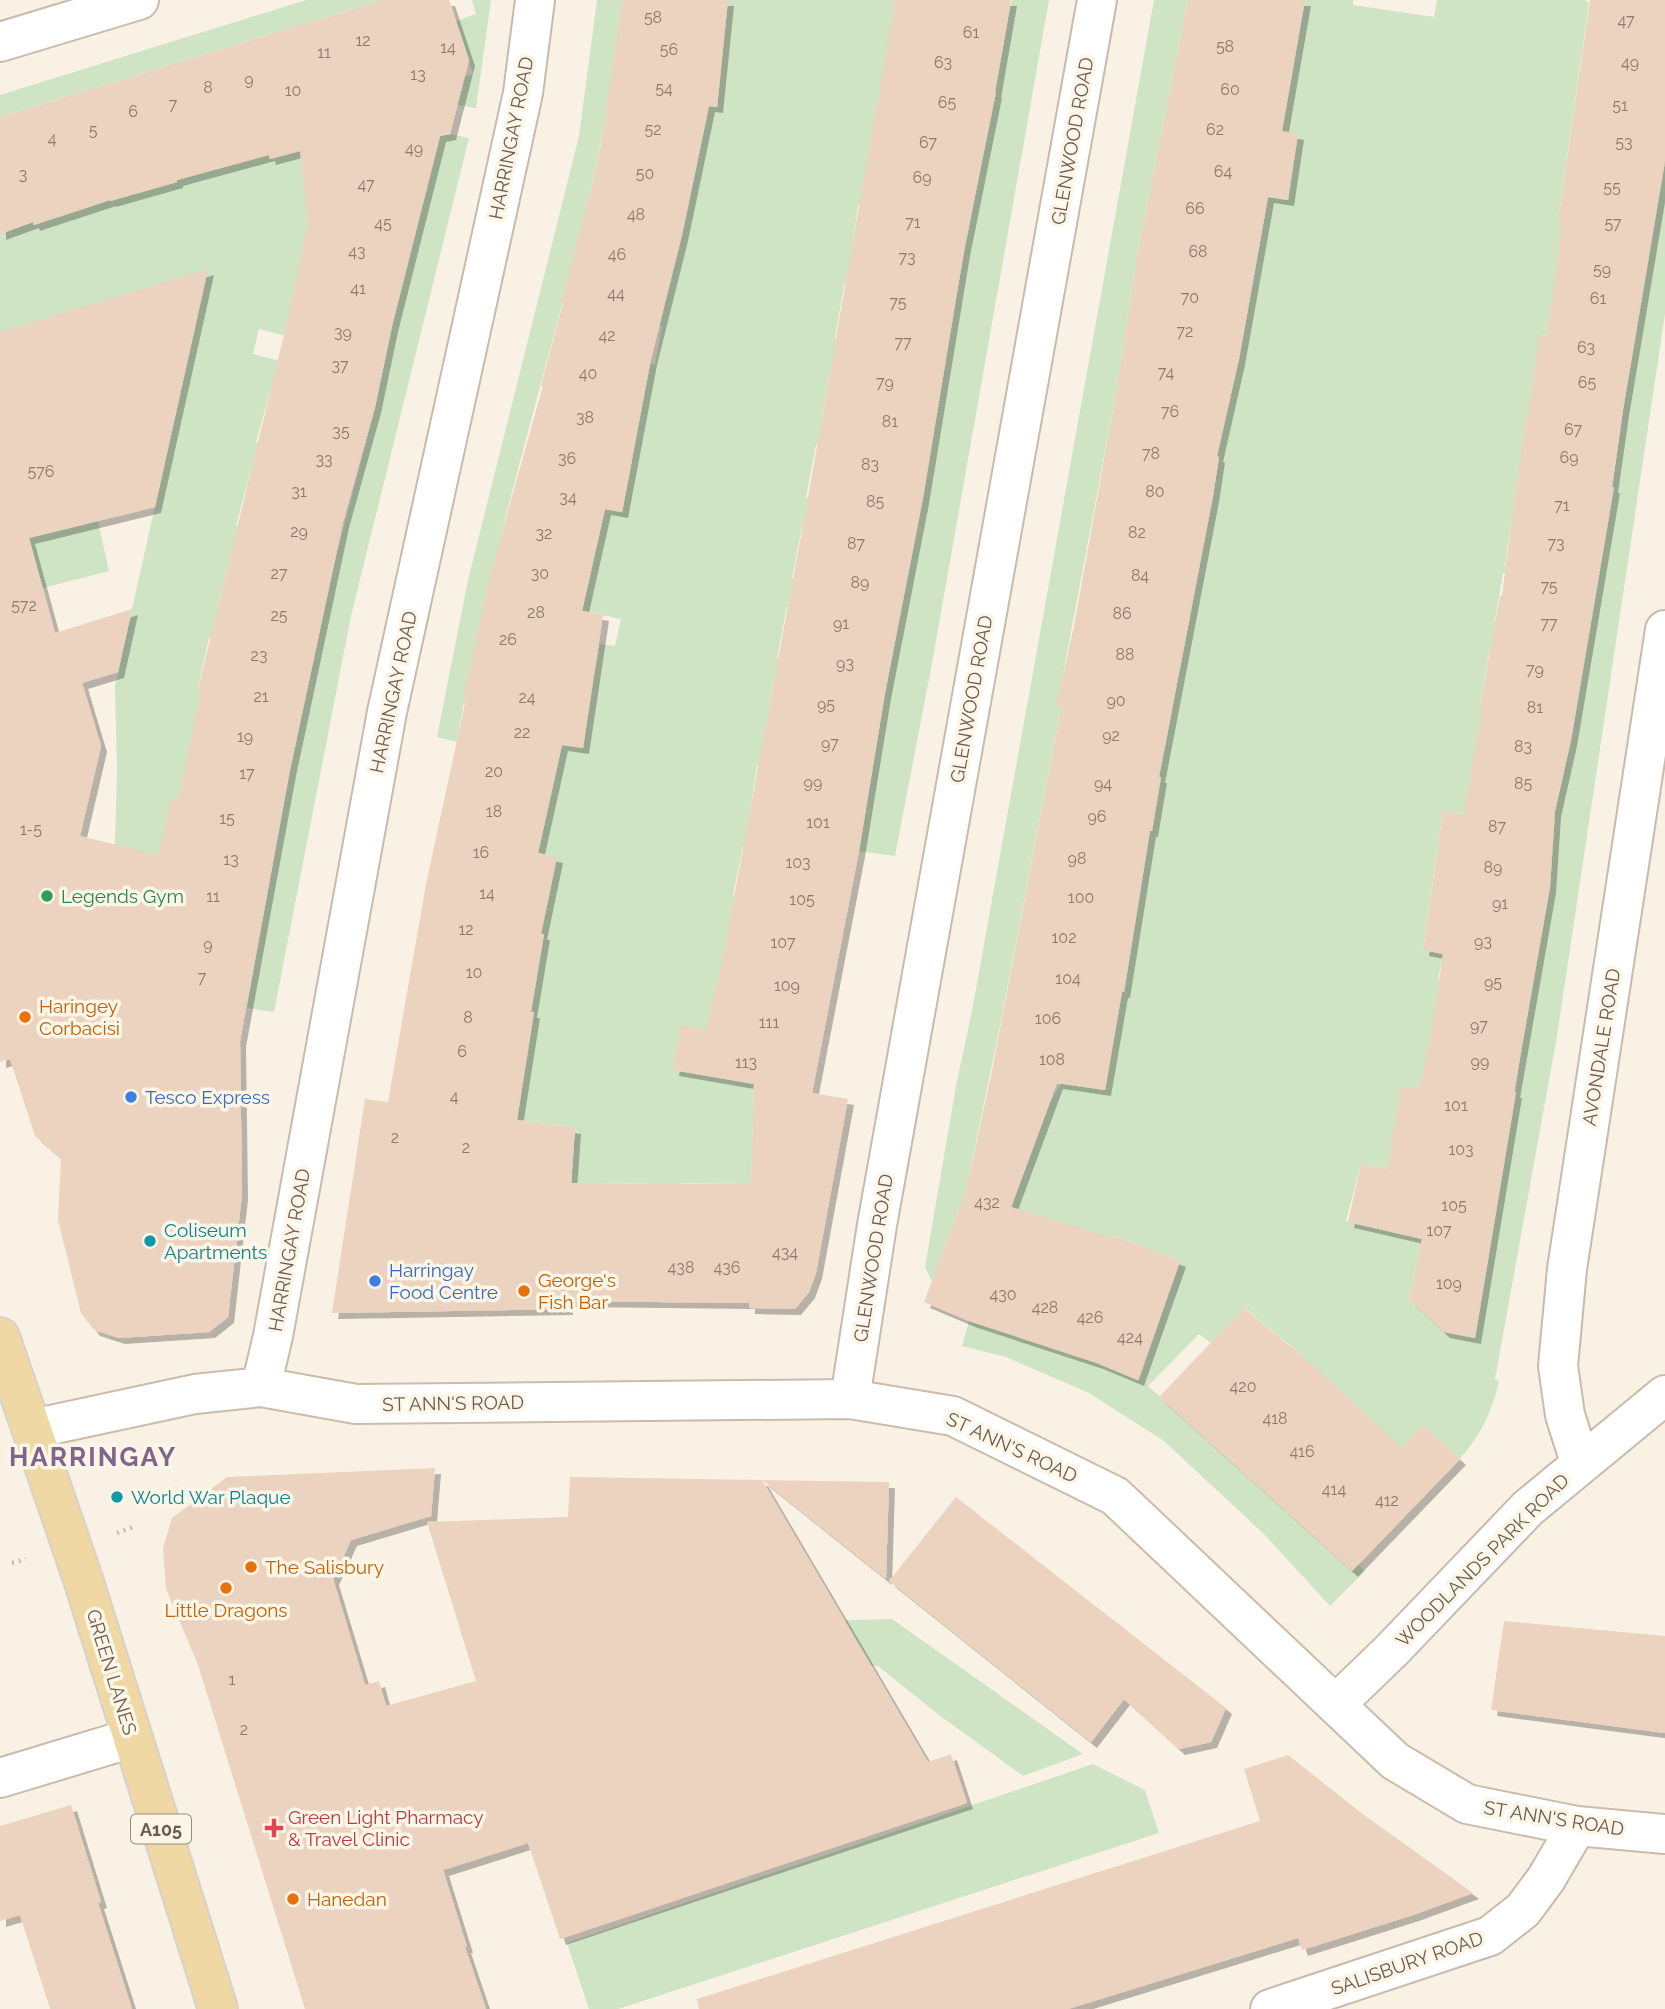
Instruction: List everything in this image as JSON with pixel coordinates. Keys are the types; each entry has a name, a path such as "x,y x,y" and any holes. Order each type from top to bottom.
{"main road":[{"name":"GREEN LANES","path":"0,1337 90,1602 218,2009"}],"street":[{"path":"0,42 139,0"},
{"name":"HARRINGAY ROAD","path":"261,1387 273,1336 387,712 523,93 535,0"},
{"name":"GLENWOOD ROAD","path":"850,1399 877,1225 1097,0"},
{"name":"AVONDALE ROAD","path":"1580,1462 1565,1415 1558,1366 1567,1269 1665,630"},
{"name":"ST ANN'S ROAD","path":"32,1429 195,1394 261,1387 356,1404 850,1399 953,1416 1115,1496 1395,1761 1467,1804 1577,1826 1665,1834"},
{"name":"WOODLANDS PARK ROAD","path":"1336,1704 1391,1651 1528,1508 1580,1462 1665,1395"},
{"path":"0,1778 132,1738"},
{"name":"SALISBURY ROAD","path":"1269,2009 1490,1936 1523,1910 1546,1880 1577,1826"}],"path":[{"path":"12,1563 27,1559"}],"green space":[{"path":"306,0 383,0 0,117 0,95"},
{"path":"472,0 491,0 476,108 452,104 444,83 473,74 456,21 476,14"},
{"path":"597,0 622,0 602,138 575,254 485,601 457,742 437,737 468,580 579,136"},
{"path":"727,0 896,0 903,213 858,205 850,263 887,293 844,285 835,338 879,346 831,366 822,416 864,425 859,452 816,445 806,497 851,505 846,534 802,527 792,578 836,587 831,612 787,606 777,659 820,667 816,691 773,685 764,739 800,772 757,766 749,818 788,853 743,846 733,895 778,903 729,926 710,1031 673,1070 754,1084 750,1232 740,1184 681,1183 679,1232 647,1231 647,1183 588,1183 569,1233 575,1128 517,1120 533,1012 473,1004 534,990 544,934 485,925 546,911 556,857 501,846 544,827 555,774 525,739 583,747 591,690 548,662 595,671 600,644 615,646 621,619 560,606 581,505 622,512 632,462 594,454 620,358 655,365 662,326 627,318 663,309 697,163 665,156 677,102 717,107 724,37 685,32"},
{"path":"1012,0 1049,0 933,658 895,856 859,851 885,693"},
{"path":"1154,0 1188,0 1136,262 1118,383 1057,706 1061,708 999,1031 966,1190 932,1281 925,1267 956,1086 972,1011"},
{"path":"1303,0 1353,0 1353,5 1434,17 1437,0 1585,0 1589,3 1558,221 1584,225 1565,338 1539,335 1552,419 1526,417 1505,566 1531,569 1529,577 1503,573 1495,620 1516,657 1489,653 1480,704 1507,709 1490,818 1443,811 1439,838 1486,846 1484,859 1437,851 1423,950 1443,954 1438,980 1466,985 1447,1094 1401,1087 1392,1144 1434,1177 1361,1164 1346,1221 1422,1239 1409,1300 1444,1332 1475,1338 1548,895 1555,811 1572,734 1665,154 1665,314 1557,1036 1495,1379 1499,1382 1489,1414 1460,1459 1423,1426 1402,1448 1380,1431 1301,1355 1245,1308 1211,1343 1199,1334 1148,1386 1351,1570 1358,1564 1365,1571 1330,1606 1263,1533 1164,1441 1089,1393 1006,1357 962,1346 969,1321 1097,1363 1139,1381 1180,1261 1114,1236 1095,1286 1011,1208 1050,1102 1061,1084 1105,1090 1116,1022 1078,986 1124,992 1107,825 1152,831 1118,770 1164,752 1175,695 1131,686 1180,669 1190,617 1147,610 1150,594 1193,600 1205,536 1166,501 1211,508 1219,457 1176,448 1241,348 1265,213 1234,123"},
{"path":"253,107 270,159 319,145 319,210 293,338 259,329 253,354 314,370 307,400 270,392 256,442 291,450 283,479 250,473 236,526 275,535 230,558 217,610 254,619 248,647 209,638 197,692 237,700 217,808 176,801 166,855 113,908 117,772 115,686 171,434 0,332 0,234 19,183 34,225 97,160 110,201 177,182 163,138"},
{"path":"450,134 469,138 351,616 274,1012 247,1008 290,767 334,565 375,408 392,326 440,136"},
{"path":"84,474 109,571 43,588 0,534"},
{"path":"892,1619 1083,1754 1023,1776 939,1715 878,1666 629,1655 580,1626"},
{"path":"1093,1764 1145,1790 1159,1833 618,2009 589,2009 567,1943"}],"building":[{"path":"383,0 449,0 469,60 450,134 440,136 392,326 375,407 343,522 290,770 240,1041 242,1194 228,1317 209,1332 119,1338 94,1330 81,1313 58,1220 61,1158 35,1136 10,1059 0,1062 0,332 208,269 155,507 29,538 55,633 132,609 118,672 82,683 101,746 80,836 158,855 171,799 178,801 200,693 197,693 284,335 308,221 300,151 270,159 269,155 177,180 0,234 0,117"},
{"path":"622,0 728,0 717,107 709,106 682,235 651,359 622,512 605,509 582,611 603,615 583,748 562,745 538,853 557,857 541,934 544,934 531,1012 534,1012 517,1120 575,1128 571,1183 751,1184 754,1084 673,1070 680,1025 706,1030 724,951 808,498 895,0 1011,0 996,92 964,250 923,498 885,693 859,851 812,1093 848,1099 816,1273 809,1292 795,1309 749,1308 749,1303 567,1301 567,1309 332,1313 365,1099 388,1102 426,884 465,703 462,703 490,575 543,386 561,303 592,185 601,144"},
{"path":"1188,0 1305,0 1282,131 1298,134 1288,200 1268,197 1239,359 1217,456 1213,496 1159,777 1152,831 1105,1090 1057,1083 1011,1207 1113,1238 1114,1236 1180,1261 1138,1380 1097,1363 969,1321 924,1302 966,1190 992,1071 1061,708 1056,706 1074,626 1118,382 1136,262"},
{"path":"1590,0 1665,0 1665,161 1623,410 1614,487 1571,740 1555,811 1550,887 1475,1338 1444,1332 1409,1300 1422,1239 1348,1222 1361,1164 1387,1169 1401,1087 1419,1089 1431,1034 1443,954 1423,950 1443,811 1464,814 1480,705 1502,596 1539,335 1547,336 1562,222 1558,221"},
{"path":"1244,1308 1308,1361 1402,1448 1423,1425 1460,1459 1352,1571 1159,1397"},
{"path":"435,1468 431,1516 351,1540 333,1579 365,1685 379,1681 386,1706 476,1681 427,1522 568,1517 570,1477 762,1480 928,1762 951,1754 967,1803 560,1939 528,1843 443,1870 486,2009 305,2009 198,1665 166,1589 163,1548 172,1518 227,1477"},
{"path":"762,1480 889,1482 886,1579"},
{"path":"956,1497 1226,1708 1211,1742 1179,1749 1124,1699 1091,1742 889,1581"},
{"path":"1504,1621 1665,1636 1665,1733 1491,1710"},
{"path":"1288,1755 1360,1812 1473,1893 1302,1950 1298,1938 1068,2009 699,2009 697,1999 1260,1821 1244,1769"},
{"path":"71,1805 101,1902 98,1903 132,2009 50,2009 20,1915 0,1921 0,1826"}],"place":[{"name":"Legends Gym","path":"47,896"},
{"name":"Haringey Corbacisi","path":"25,1017"},
{"name":"Tesco Express","path":"131,1097"},
{"name":"Coliseum Apartments","path":"150,1241"},
{"name":"Harringay Food Centre","path":"375,1281"},
{"name":"George's Fish Bar","path":"524,1291"},
{"name":"World War Plaque","path":"117,1497"},
{"name":"The Salisbury","path":"251,1567"},
{"name":"Little Dragons","path":"226,1588"},
{"name":"Green Light Pharmacy & Travel Clinic","path":"274,1828"},
{"name":"Hanedan","path":"293,1899"}],"district":[{"name":"HARRINGAY","path":"93,1457"}]}
